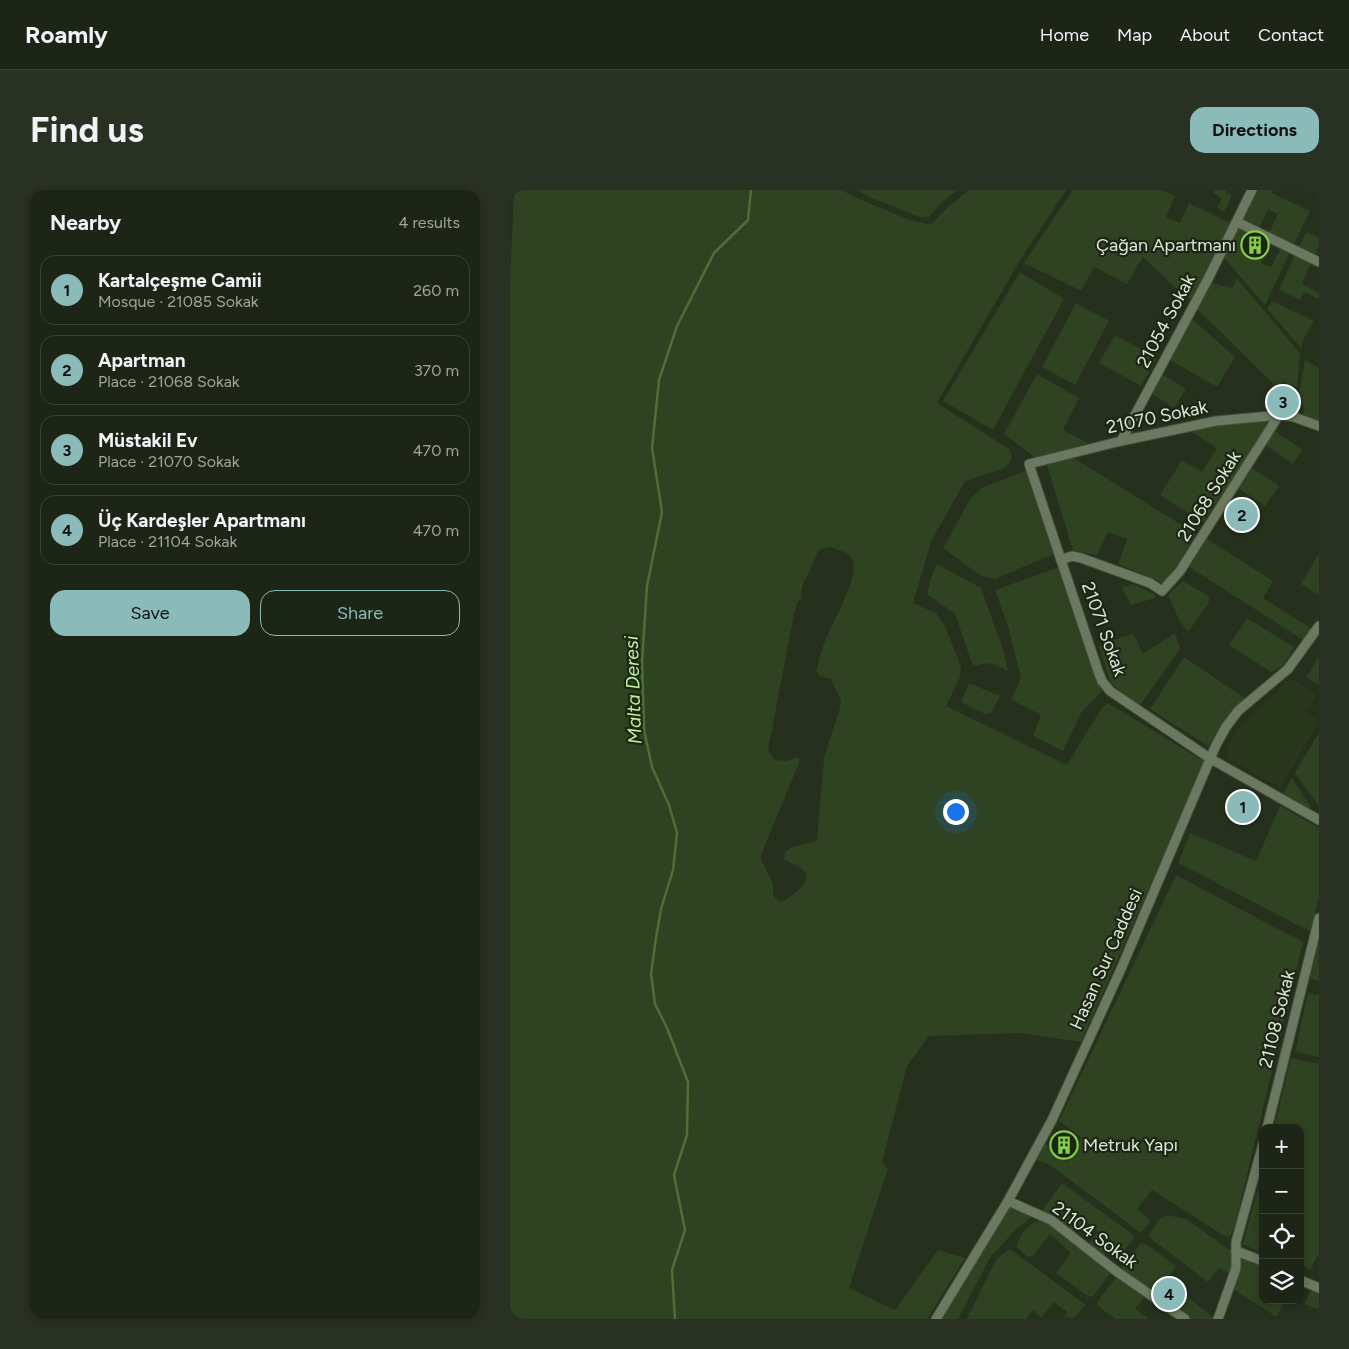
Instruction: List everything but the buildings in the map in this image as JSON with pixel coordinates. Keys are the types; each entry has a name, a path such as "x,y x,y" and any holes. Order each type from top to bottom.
{"street":[{"name":"21054 Sokak","path":"1121,441 1237,222 1252,190"},
{"path":"1237,222 1319,262"},
{"name":"21070 Sokak","path":"1029,464 1121,441 1216,421 1279,415 1294,417 1319,426"},
{"name":"21068 Sokak","path":"1061,560 1072,556 1081,558 1150,583 1162,591 1180,571 1279,415"},
{"name":"21071 Sokak","path":"1029,464 1098,671 1110,691 1211,759 1319,820"},
{"name":"Hasan Sur Caddesi","path":"936,1319 1008,1201 1052,1120 1121,969 1216,745 1238,711 1288,669 1319,626"},
{"name":"21108 Sokak","path":"1268,1124 1319,918"},
{"path":"1218,1319 1236,1268 1238,1235 1259,1159"},
{"name":"21104 Sokak","path":"1008,1201 1051,1220 1116,1271 1185,1319"},
{"path":"1236,1251 1259,1260"},
{"path":"1304,1282 1319,1288"}],"shaded area":[{"path":"514,190 841,190 905,218 926,224 933,223 948,207 969,190 1066,190 1019,262 937,403 1009,449 1012,456 1010,463 1002,469 965,481 931,542 913,603 936,613 946,628 961,667 960,677 946,706 1067,765 1101,709 1108,703 1205,762 1081,1042 1021,1033 929,1036 907,1066 882,1162 888,1169 849,1288 895,1310 938,1250 965,1258 927,1319 510,1319 510,284","holes":["830,547 849,555 853,561 854,568 849,588 825,641 816,671 820,676 831,679 841,701 824,758 817,840 796,846 785,853 784,859 801,868 806,876 803,885 782,902 773,895 773,883 761,855 799,763 799,757 786,761 775,760 768,750 797,603 801,599 802,587 819,550"]},
{"path":"856,190 957,190 938,206 929,217 922,218"},
{"path":"1073,190 1162,190 1175,196 1166,217 1180,223 1189,203 1232,224 1207,274 1191,299 1186,298 1143,257 1127,284 1094,267 1081,291 1024,263"},
{"path":"1214,190 1227,190 1226,192 1232,195 1225,212 1217,208 1222,198 1213,193"},
{"path":"1255,190 1273,190 1272,193 1310,211 1293,246 1268,235 1278,214 1268,209 1258,230 1241,222"},
{"path":"1238,228 1252,235 1244,252 1256,258 1264,241 1270,244 1261,263 1271,267 1280,249 1289,254 1265,305 1224,258"},
{"path":"1306,232 1319,238 1319,246 1314,257 1298,250"},
{"path":"1294,256 1311,263 1302,284 1319,293 1319,299 1304,292 1300,300 1279,290"},
{"path":"1020,272 1064,299 993,430 943,401"},
{"path":"1237,279 1300,353 1297,387 1282,382 1279,389 1197,309 1212,283 1232,288"},
{"path":"1272,301 1314,321 1303,340 1301,348 1267,309"},
{"path":"1076,303 1109,321 1075,385 1042,367"},
{"path":"1192,319 1235,357 1217,387 1170,360"},
{"path":"1115,335 1157,358 1141,386 1099,363"},
{"path":"1305,360 1319,368 1319,424 1303,418 1304,406 1298,400"},
{"path":"1037,374 1079,398 1063,430 1088,443 1036,458 1004,434"},
{"path":"1162,374 1186,389 1174,408 1150,393"},
{"path":"1269,420 1269,425 1203,522 1160,495 1182,460 1202,472 1217,448 1192,432 1212,426"},
{"path":"1275,431 1303,450 1293,464 1265,445"},
{"path":"1074,458 1196,534 1179,562 1163,583 1118,564 1127,539 1108,532 1097,555 1073,551 1047,465"},
{"path":"1252,468 1279,486 1265,506 1238,488"},
{"path":"1026,471 1054,554 995,579 981,576 943,548 971,498 983,487"},
{"path":"1207,539 1273,581 1263,598 1312,629 1305,641 1189,567"},
{"path":"1319,553 1319,595 1301,584"},
{"path":"937,564 981,588 1002,647 1008,671 990,663 973,666 955,614 927,594"},
{"path":"1059,567 1097,681 1103,690 1081,713 1063,751 1033,736 1041,715 1011,700 1021,678 1008,626 995,590"},
{"path":"1183,581 1210,597 1208,604 1188,632 1179,620 1168,595"},
{"path":"1133,584 1154,594 1155,598 1131,605 1122,588"},
{"path":"1247,618 1294,647 1284,665 1271,672 1229,645"},
{"path":"1133,633 1143,654 1175,633 1180,649 1140,705 1111,683 1099,646"},
{"path":"1319,656 1319,685 1306,677"},
{"path":"1184,657 1246,699 1218,730 1208,746 1150,709"},
{"path":"1295,680 1317,696 1306,712 1319,721 1280,788 1230,759 1226,750 1238,729 1287,681"},
{"path":"969,683 1000,696 991,713 985,714 961,702"},
{"path":"1319,733 1319,806 1295,773"},
{"path":"1292,778 1310,806 1310,810 1283,794"},
{"path":"1280,806 1319,828 1319,895 1311,932 1178,863 1190,833 1256,861"},
{"path":"1176,875 1303,942 1235,1225 1230,1237 1223,1235 1152,1190 1137,1209 1151,1220 1141,1233 1050,1165 1035,1159 1044,1143 1067,1162 1077,1149 1081,1137 1059,1121"},
{"path":"1319,942 1319,981 1310,979"},
{"path":"1308,993 1319,995 1319,1057 1295,1052"},
{"path":"1291,1058 1319,1064 1319,1257 1317,1256 1310,1270 1304,1266 1304,1124 1275,1124"},
{"path":"1062,1183 1135,1236 1123,1253 1112,1245 1103,1257 1088,1245 1098,1231 1084,1221 1074,1234 1042,1211"},
{"path":"1257,1192 1259,1193 1259,1252 1243,1244"},
{"path":"1011,1205 1032,1217 1016,1229 990,1258 958,1319 941,1319"},
{"path":"1167,1215 1186,1219 1234,1253 1229,1273 1219,1268 1208,1282 1150,1238 1149,1234 1161,1218"},
{"path":"1041,1220 1051,1225 1111,1272 1093,1296 1089,1297 1056,1273 1071,1253 1050,1234 1033,1256 1028,1257 1017,1248 1024,1230"},
{"path":"1141,1243 1146,1244 1176,1266 1157,1294 1122,1270 1123,1265"},
{"path":"1010,1249 1086,1305 1073,1319 1064,1317 1067,1312 1054,1302 1041,1318 1033,1310 1026,1319 967,1319 995,1262"},
{"path":"1242,1259 1259,1264 1259,1304 1283,1304 1277,1317 1234,1290"},
{"path":"1115,1279 1120,1279 1144,1297 1135,1309 1149,1319 1116,1319 1099,1307 1097,1302"},
{"path":"1312,1288 1319,1291 1319,1310 1304,1304"},
{"path":"1180,1291 1214,1319 1190,1319 1171,1304"}],"waterway":[{"name":"Malta Deresi","path":"675,1319 672,1270 685,1230 674,1175 687,1135 688,1082 667,1028 655,1004 651,974 661,909 673,870 677,833 669,805 652,767 644,730 642,662 647,586 662,512 652,448 659,380 677,326 714,253 748,220 751,190"}],"place":[{"name":"Çağan Apartmanı","path":"1255,245"},
{"name":"Müstakil Ev","path":"1283,402"},
{"name":"Apartman","path":"1242,515"},
{"name":"Kartalçeşme Camii","path":"1243,807"},
{"name":"Metruk Yapı","path":"1064,1145"},
{"name":"Üç Kardeşler Apartmanı","path":"1169,1294"}]}
